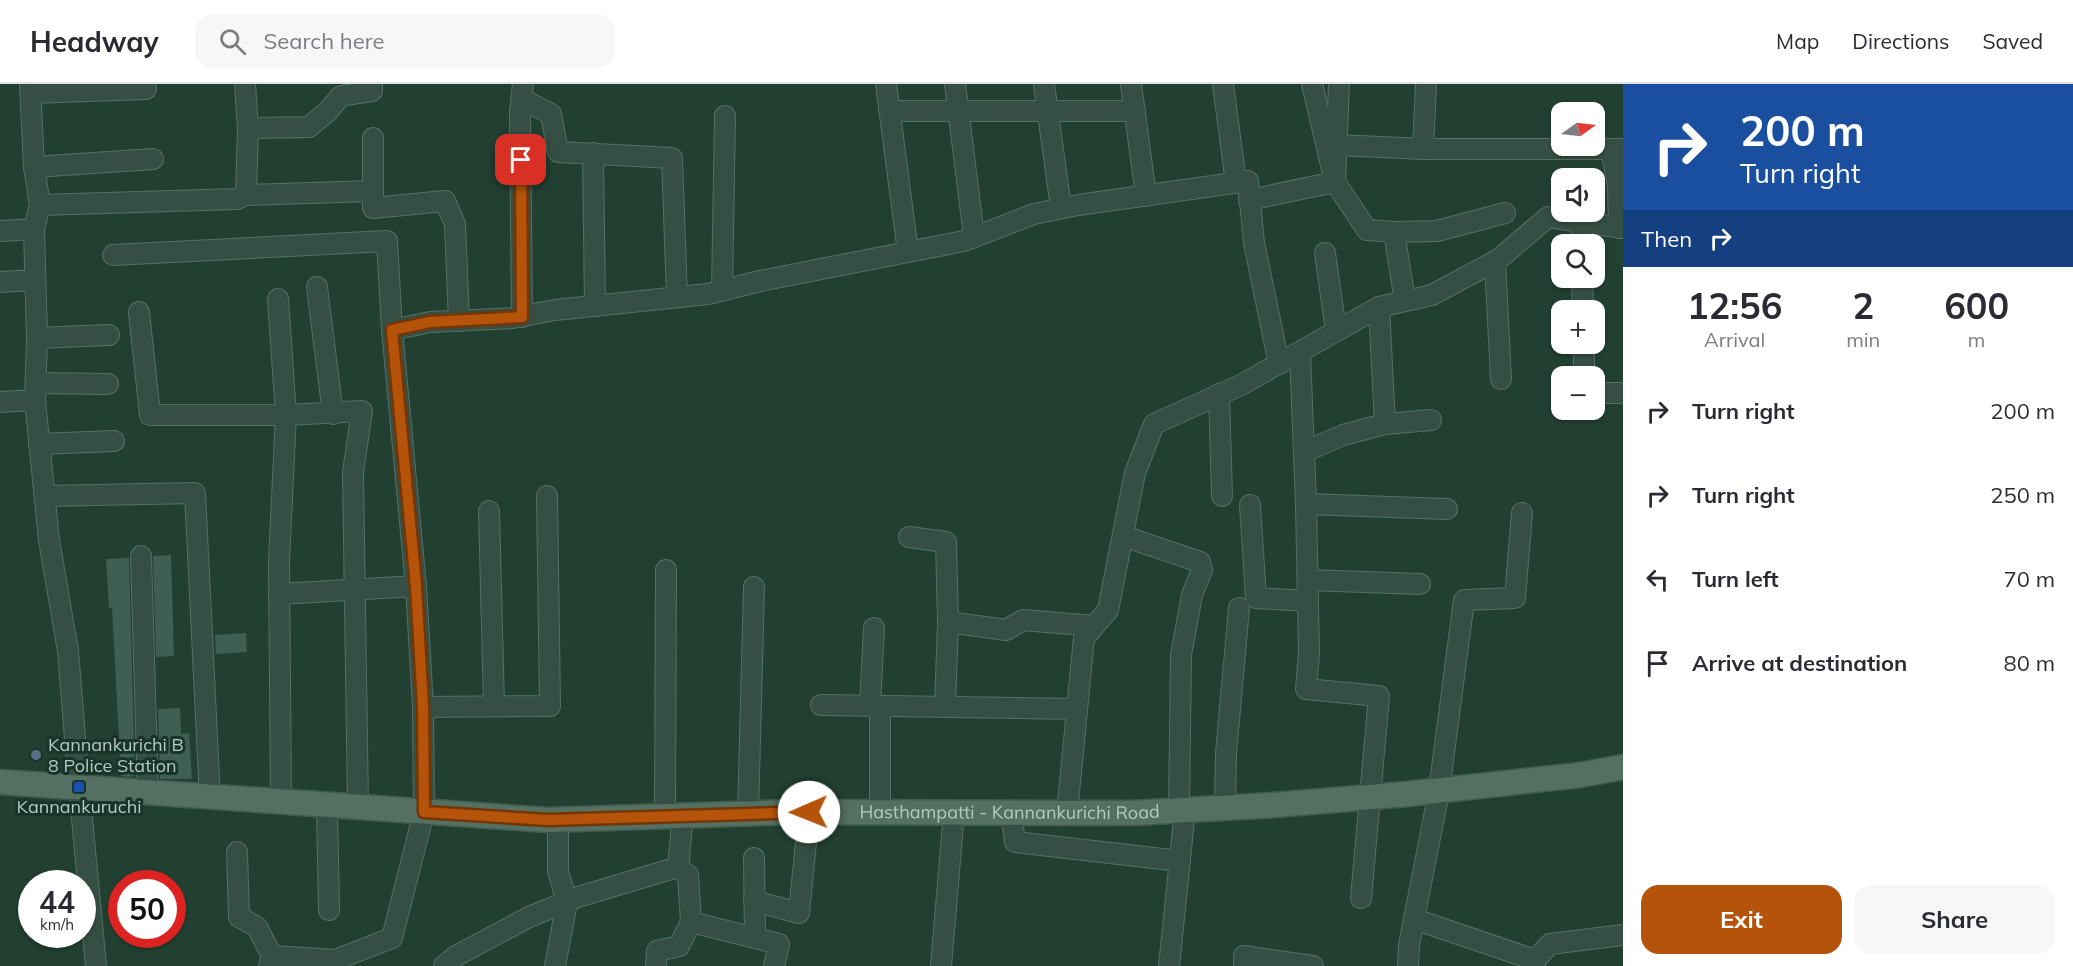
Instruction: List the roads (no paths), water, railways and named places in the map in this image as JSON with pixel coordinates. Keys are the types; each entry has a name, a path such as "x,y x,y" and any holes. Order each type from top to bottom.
{"main road":[{"name":"Hasthampatti - Kannankurichi Road","path":"0,782 558,820 809,812 1067,813 1225,808 1439,791 1580,775 1623,767"}],"street":[{"path":"245,84 248,128 246,195"},
{"path":"248,128 309,127 341,96 372,92 372,84"},
{"path":"885,84 908,252"},
{"path":"955,84 974,237"},
{"path":"1044,84 1061,208"},
{"path":"1131,84 1146,196"},
{"path":"1223,84 1236,183"},
{"path":"1312,84 1335,182 1367,230 1437,231 1505,213"},
{"path":"1335,182 1339,84"},
{"path":"1423,149 1426,84"},
{"path":"96,966 68,651 49,540 39,444 34,229 40,205 34,167 30,89 146,88"},
{"path":"522,92 551,114 558,152 672,158 677,297"},
{"path":"522,92 522,317"},
{"path":"889,111 959,112 1047,109 1134,111"},
{"path":"722,291 725,116"},
{"path":"373,138 373,208 445,201 455,224 459,321"},
{"path":"1337,145 1423,149 1617,149 1621,228 1581,222 1582,234"},
{"path":"593,153 595,306"},
{"path":"34,167 153,159"},
{"path":"392,330 430,322 522,317 722,291 760,281 964,241 1034,214 1061,208 1248,181 1254,243 1278,364"},
{"path":"1250,200 1335,182"},
{"path":"40,205 237,199 246,195 373,191"},
{"path":"1067,813 1084,638 1108,610 1135,473 1154,424 1241,385 1378,307 1432,295 1495,262 1548,217 1551,217"},
{"path":"0,231 34,229"},
{"path":"1394,232 1405,301"},
{"path":"113,255 387,241 392,330 416,586 423,707 424,812 392,938 335,963 270,961 257,927 239,917 237,852"},
{"path":"1325,253 1336,331"},
{"path":"1495,262 1501,379"},
{"path":"0,282 35,280"},
{"path":"317,287 333,414"},
{"path":"278,299 286,415 279,594 280,802"},
{"path":"1378,307 1385,424"},
{"path":"139,312 150,415 286,415 362,411 353,472 358,808"},
{"path":"37,338 109,336"},
{"path":"1300,352 1308,580 1309,652 1306,689 1379,696 1361,898"},
{"path":"0,402 36,392 108,384"},
{"path":"1605,393 1623,393"},
{"path":"1220,394 1222,496"},
{"path":"1304,452 1343,435 1385,424 1431,420"},
{"path":"39,444 114,441"},
{"path":"45,496 195,494 210,798"},
{"path":"423,707 550,706 547,496"},
{"path":"1306,504 1447,509"},
{"path":"1250,505 1256,598 1308,600"},
{"path":"489,511 494,706"},
{"path":"1408,966 1414,919 1439,791 1464,600 1515,598 1522,513"},
{"path":"1122,536 1200,562 1202,570 1192,595 1181,655 1182,810 1180,861 1169,966"},
{"path":"909,537 946,542 948,622 945,707"},
{"path":"141,556 148,793"},
{"path":"656,966 657,951 679,946 691,922 688,875 678,867 674,816 666,570"},
{"path":"1308,580 1420,584"},
{"path":"279,594 416,586"},
{"path":"748,814 754,587"},
{"path":"1225,808 1226,753 1239,608"},
{"path":"948,622 1006,630 1023,620 1094,626"},
{"path":"874,628 880,812"},
{"path":"821,705 1077,709"},
{"path":"327,806 329,910"},
{"path":"754,901 799,913 809,812"},
{"path":"941,966 954,813"},
{"path":"1011,813 1015,842 1180,861"},
{"path":"555,966 567,902 558,871 558,820"},
{"path":"754,858 754,937"},
{"path":"444,966 456,956 529,917 567,902 678,867"},
{"path":"1414,919 1535,963 1550,944 1623,935"},
{"path":"691,922 779,944 774,966"},
{"path":"1244,966 1244,956 1313,966"}],"place":[{"name":"Kannankurichi B 8 Police Station","path":"36,755"},
{"name":"Kannankuruchi","path":"79,787"}]}
